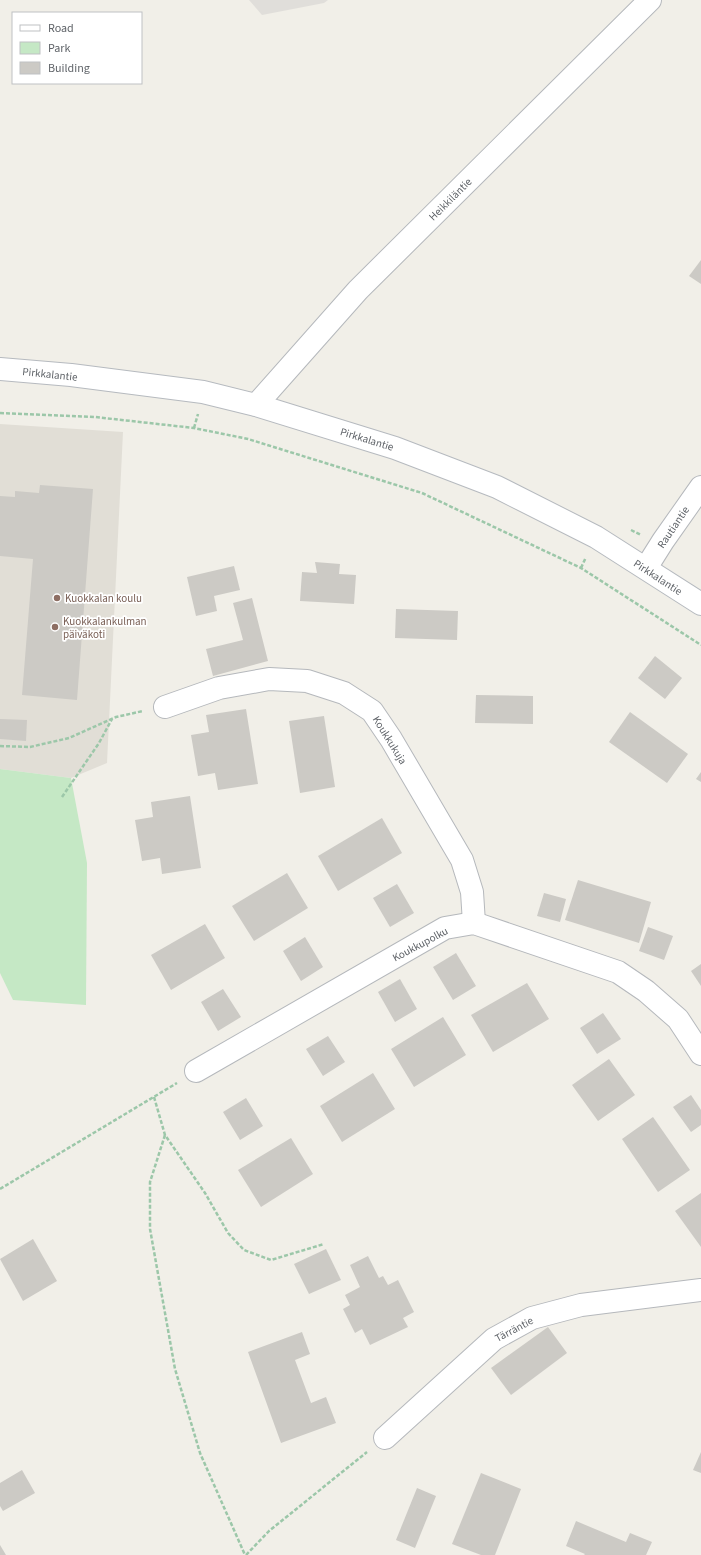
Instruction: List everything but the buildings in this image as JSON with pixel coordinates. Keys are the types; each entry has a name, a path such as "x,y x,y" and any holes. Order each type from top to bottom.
{"street":[{"name":"Heikkiläntie","path":"256,405 358,290 650,0"},
{"name":"Pirkkalantie","path":"0,369 71,375 203,392 256,405 395,448 497,487 596,537 701,604"},
{"name":"Rautiantie","path":"646,568 701,486"},
{"name":"Koukkukuja","path":"165,707 220,688 269,679 307,681 336,690 344,693 372,711 391,739 462,860 472,892 474,923"},
{"name":"Koukkupolku","path":"196,1071 445,928 474,923 618,972 646,991 678,1019 701,1054"},
{"name":"Tärräntie","path":"385,1438 494,1339 532,1318 581,1305 701,1290"}],"path":[{"path":"0,413 95,417 194,428 248,439 422,493 581,568 701,645"},
{"path":"0,746 30,747 69,738 112,718 165,707"},
{"path":"62,797 99,742 112,718"},
{"path":"0,1189 196,1071"},
{"path":"154,1097 165,1135 205,1193 228,1233 244,1250 271,1260 324,1244"},
{"path":"165,1135 150,1182 150,1229 175,1369 200,1454 245,1555 269,1531 385,1438"}],"shaded area":[{"path":"249,0 328,0 324,3 262,15"},
{"name":"Kuokkalan koulu","path":"0,424 123,432 107,763 71,778 0,769"}],"green space":[{"path":"0,769 71,778 87,863 86,1005 13,1000 0,973"}],"place":[{"name":"Kuokkalan koulu","path":"57,598"},
{"name":"Kuokkalankulman päiväkoti","path":"55,627"}]}
